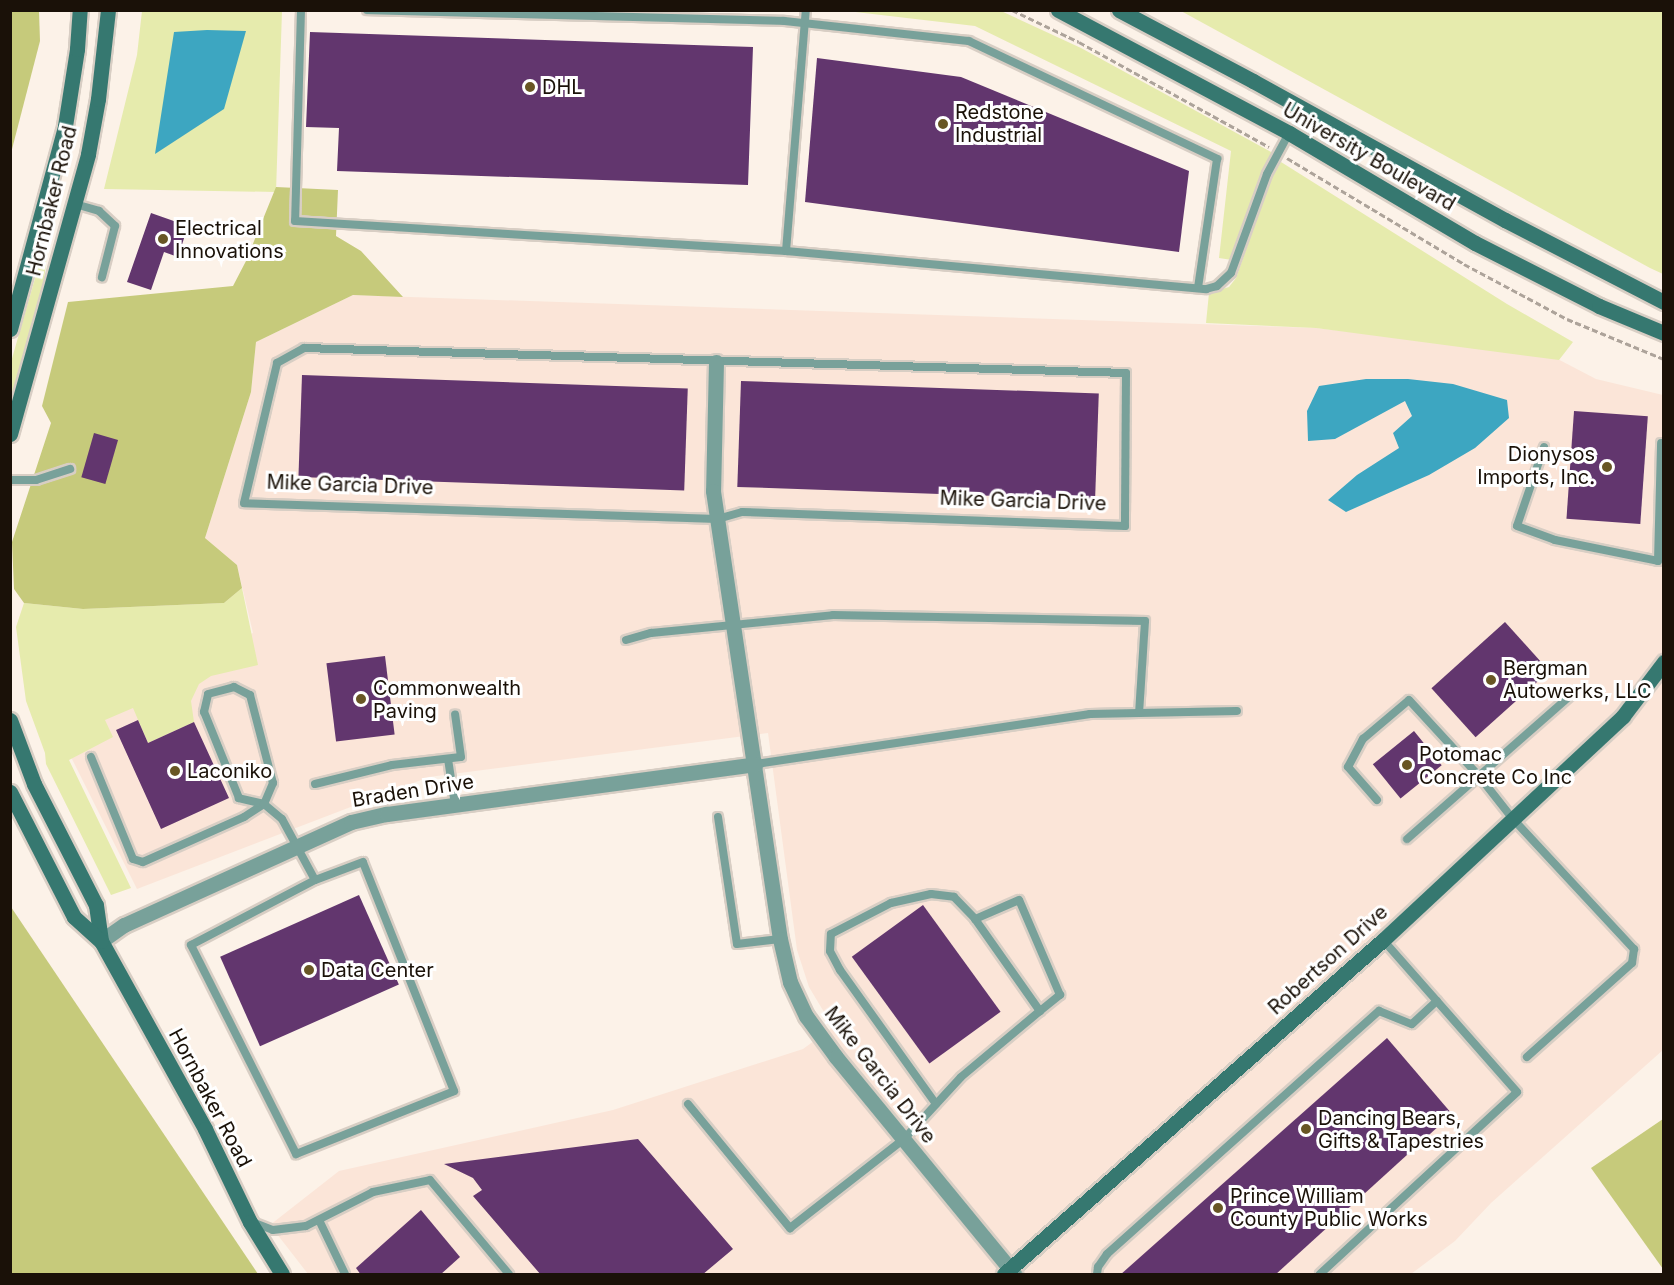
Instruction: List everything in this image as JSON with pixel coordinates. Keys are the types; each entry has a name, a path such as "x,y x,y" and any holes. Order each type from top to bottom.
{"main road":[{"name":"Hornbaker Road","path":"10,329 65,126 77,49 80,10"},
{"name":"Hornbaker Road","path":"10,434 75,204 98,99 108,10"},
{"name":"University Boulevard","path":"1058,10 1289,133 1475,243 1599,306 1664,333"},
{"name":"University Boulevard","path":"1119,10 1505,220 1664,302"},
{"name":"Robertson Drive","path":"1009,1273 1383,940 1513,819 1623,716 1664,662"},
{"name":"Hornbaker Road","path":"10,720 34,784 96,904 101,940 204,1129 250,1222 282,1275"},
{"name":"Hornbaker Road","path":"10,792 74,917 101,940"}],"street":[{"name":"Mike Garcia Drive","path":"716,362 712,491 756,764 780,939 790,982 806,1016 1009,1273"},
{"name":"Braden Drive","path":"101,940 124,925 294,845 351,822 455,805 756,764"}],"lane":[{"path":"301,10 295,222 786,251 1198,288 1217,286 1231,273 1267,174 1289,133"},
{"path":"367,10 803,24 969,41 1216,159 1198,288"},
{"path":"786,251 803,24 806,10"},
{"path":"75,204 99,211 115,226 102,277"},
{"name":"Mike Garcia Drive","path":"304,348 716,362 1126,372 1125,526 742,512 717,519 244,503 277,363 304,348"},
{"path":"1544,447 1517,526 1556,540 1661,562 1661,443"},
{"path":"10,480 36,480 70,468"},
{"path":"626,640 651,633 833,615 1145,621 1139,713"},
{"path":"91,757 133,859 142,862 244,816 264,804 273,783 250,695 234,687 208,694 204,712 239,798 264,804 282,819 294,845 315,880"},
{"path":"1407,839 1570,696"},
{"path":"1377,800 1348,767 1363,739 1409,700 1479,776 1513,819 1634,949 1632,963 1527,1057"},
{"path":"756,764 1090,714 1237,711"},
{"path":"315,784 392,765 461,758 455,714"},
{"path":"448,759 455,805"},
{"path":"718,817 736,944 780,939"},
{"path":"363,862 454,1091 296,1154 191,945 315,880 363,862"},
{"path":"936,1104 840,970 830,951 831,934 891,903 931,894 954,897 975,920 1040,1011"},
{"path":"688,1104 790,1228 904,1139 961,1077 1060,995 1019,900 975,920"},
{"path":"1320,1275 1517,1092 1383,940"},
{"path":"1097,1275 1098,1267 1107,1254 1379,1011 1412,1024 1437,1001"},
{"path":"250,1222 273,1230 306,1226 373,1192 430,1180 509,1275"},
{"path":"319,1220 345,1275"}],"path":[{"path":"1012,10 1079,42 1279,152 1464,264 1567,319 1664,359"}],"shaded area":[{"path":"353,295 1316,328 1550,355 1596,379 1663,395 1663,1050 1491,1203 1455,1241 1411,1274 308,1274 270,1225 339,1171 613,1110 803,1049 833,1027 809,987 797,950 768,733 429,777 137,889 53,721 253,633 237,565 205,538 251,392 256,342"}],"green space":[{"path":"11,10 39,11 40,41 11,153"},
{"path":"142,11 282,11 276,192 104,189 137,55"},
{"path":"847,11 1001,11 1081,48 1273,153 1260,176 1232,260 1219,258 1231,151 975,26"},
{"path":"1181,11 1663,11 1663,274 1650,268"},
{"path":"1281,162 1507,304 1573,342 1559,360 1316,328 1206,323 1209,293 1229,287 1236,278 1271,179"},
{"path":"276,187 338,190 336,236 361,251 403,297 353,295 256,342 251,392 205,538 237,565 242,588 224,603 83,609 24,603 14,589 12,542 51,423 42,406 68,302 233,286 246,261"},
{"path":"44,247 48,248 43,287 11,404 11,362"},
{"path":"242,588 258,665 211,676 199,684 191,701 194,722 148,743 133,708 105,720 113,737 69,760 131,888 111,895 46,764 45,753 26,701 16,627 24,603 83,609 224,603"},
{"path":"11,907 258,1274 11,1274"},
{"path":"1663,1119 1663,1269 1591,1168"}],"water":[{"path":"246,31 224,109 155,154 174,32"},
{"path":"1366,379 1408,379 1453,384 1507,400 1509,418 1475,448 1429,475 1346,512 1328,500 1357,475 1399,448 1393,433 1412,416 1405,401 1335,439 1308,441 1307,411 1319,386"}],"building":[{"name":"DHL","path":"310,32 753,47 748,185 337,171 339,128 306,127"},
{"name":"Redstone Industrial","path":"817,58 961,77 1189,171 1179,252 805,202"},
{"name":"Electrical Innovations","path":"151,213 188,226 178,257 164,252 151,290 127,282"},
{"path":"302,375 688,388 684,490 298,477"},
{"path":"741,381 1099,393 1095,499 737,487"},
{"name":"Dionysos Imports, Inc.","path":"1574,411 1648,416 1640,524 1566,519"},
{"path":"94,433 118,440 105,484 81,477"},
{"name":"Bergman Autowerks, LLC","path":"1505,622 1549,671 1476,737 1431,688"},
{"name":"Commonwealth Paving","path":"385,656 395,734 336,742 326,663"},
{"name":"Laconiko","path":"138,720 148,743 194,722 229,798 161,829 116,730"},
{"name":"Potomac Concrete Co Inc","path":"1414,731 1442,765 1401,799 1373,764"},
{"name":"Data Center","path":"359,895 399,985 260,1046 220,957"},
{"path":"923,905 1001,1012 929,1064 852,957"},
{"path":"1387,1038 1452,1114 1275,1275 1120,1275"},
{"path":"638,1139 733,1249 702,1275 541,1275 473,1196 482,1190 473,1178 444,1164"},
{"path":"421,1210 460,1257 440,1275 361,1275 356,1268"}],"place":[{"name":"DHL","path":"530,87"},
{"name":"Redstone Industrial","path":"943,124"},
{"name":"Electrical Innovations","path":"163,239"},
{"name":"Dionysos Imports, Inc.","path":"1607,467"},
{"name":"Bergman Autowerks, LLC","path":"1491,680"},
{"name":"Commonwealth Paving","path":"361,699"},
{"name":"Potomac Concrete Co Inc","path":"1407,765"},
{"name":"Laconiko","path":"175,771"},
{"name":"Data Center","path":"309,970"},
{"name":"Dancing Bears, Gifts & Tapestries","path":"1306,1129"},
{"name":"Prince William County Public Works","path":"1218,1208"}]}
